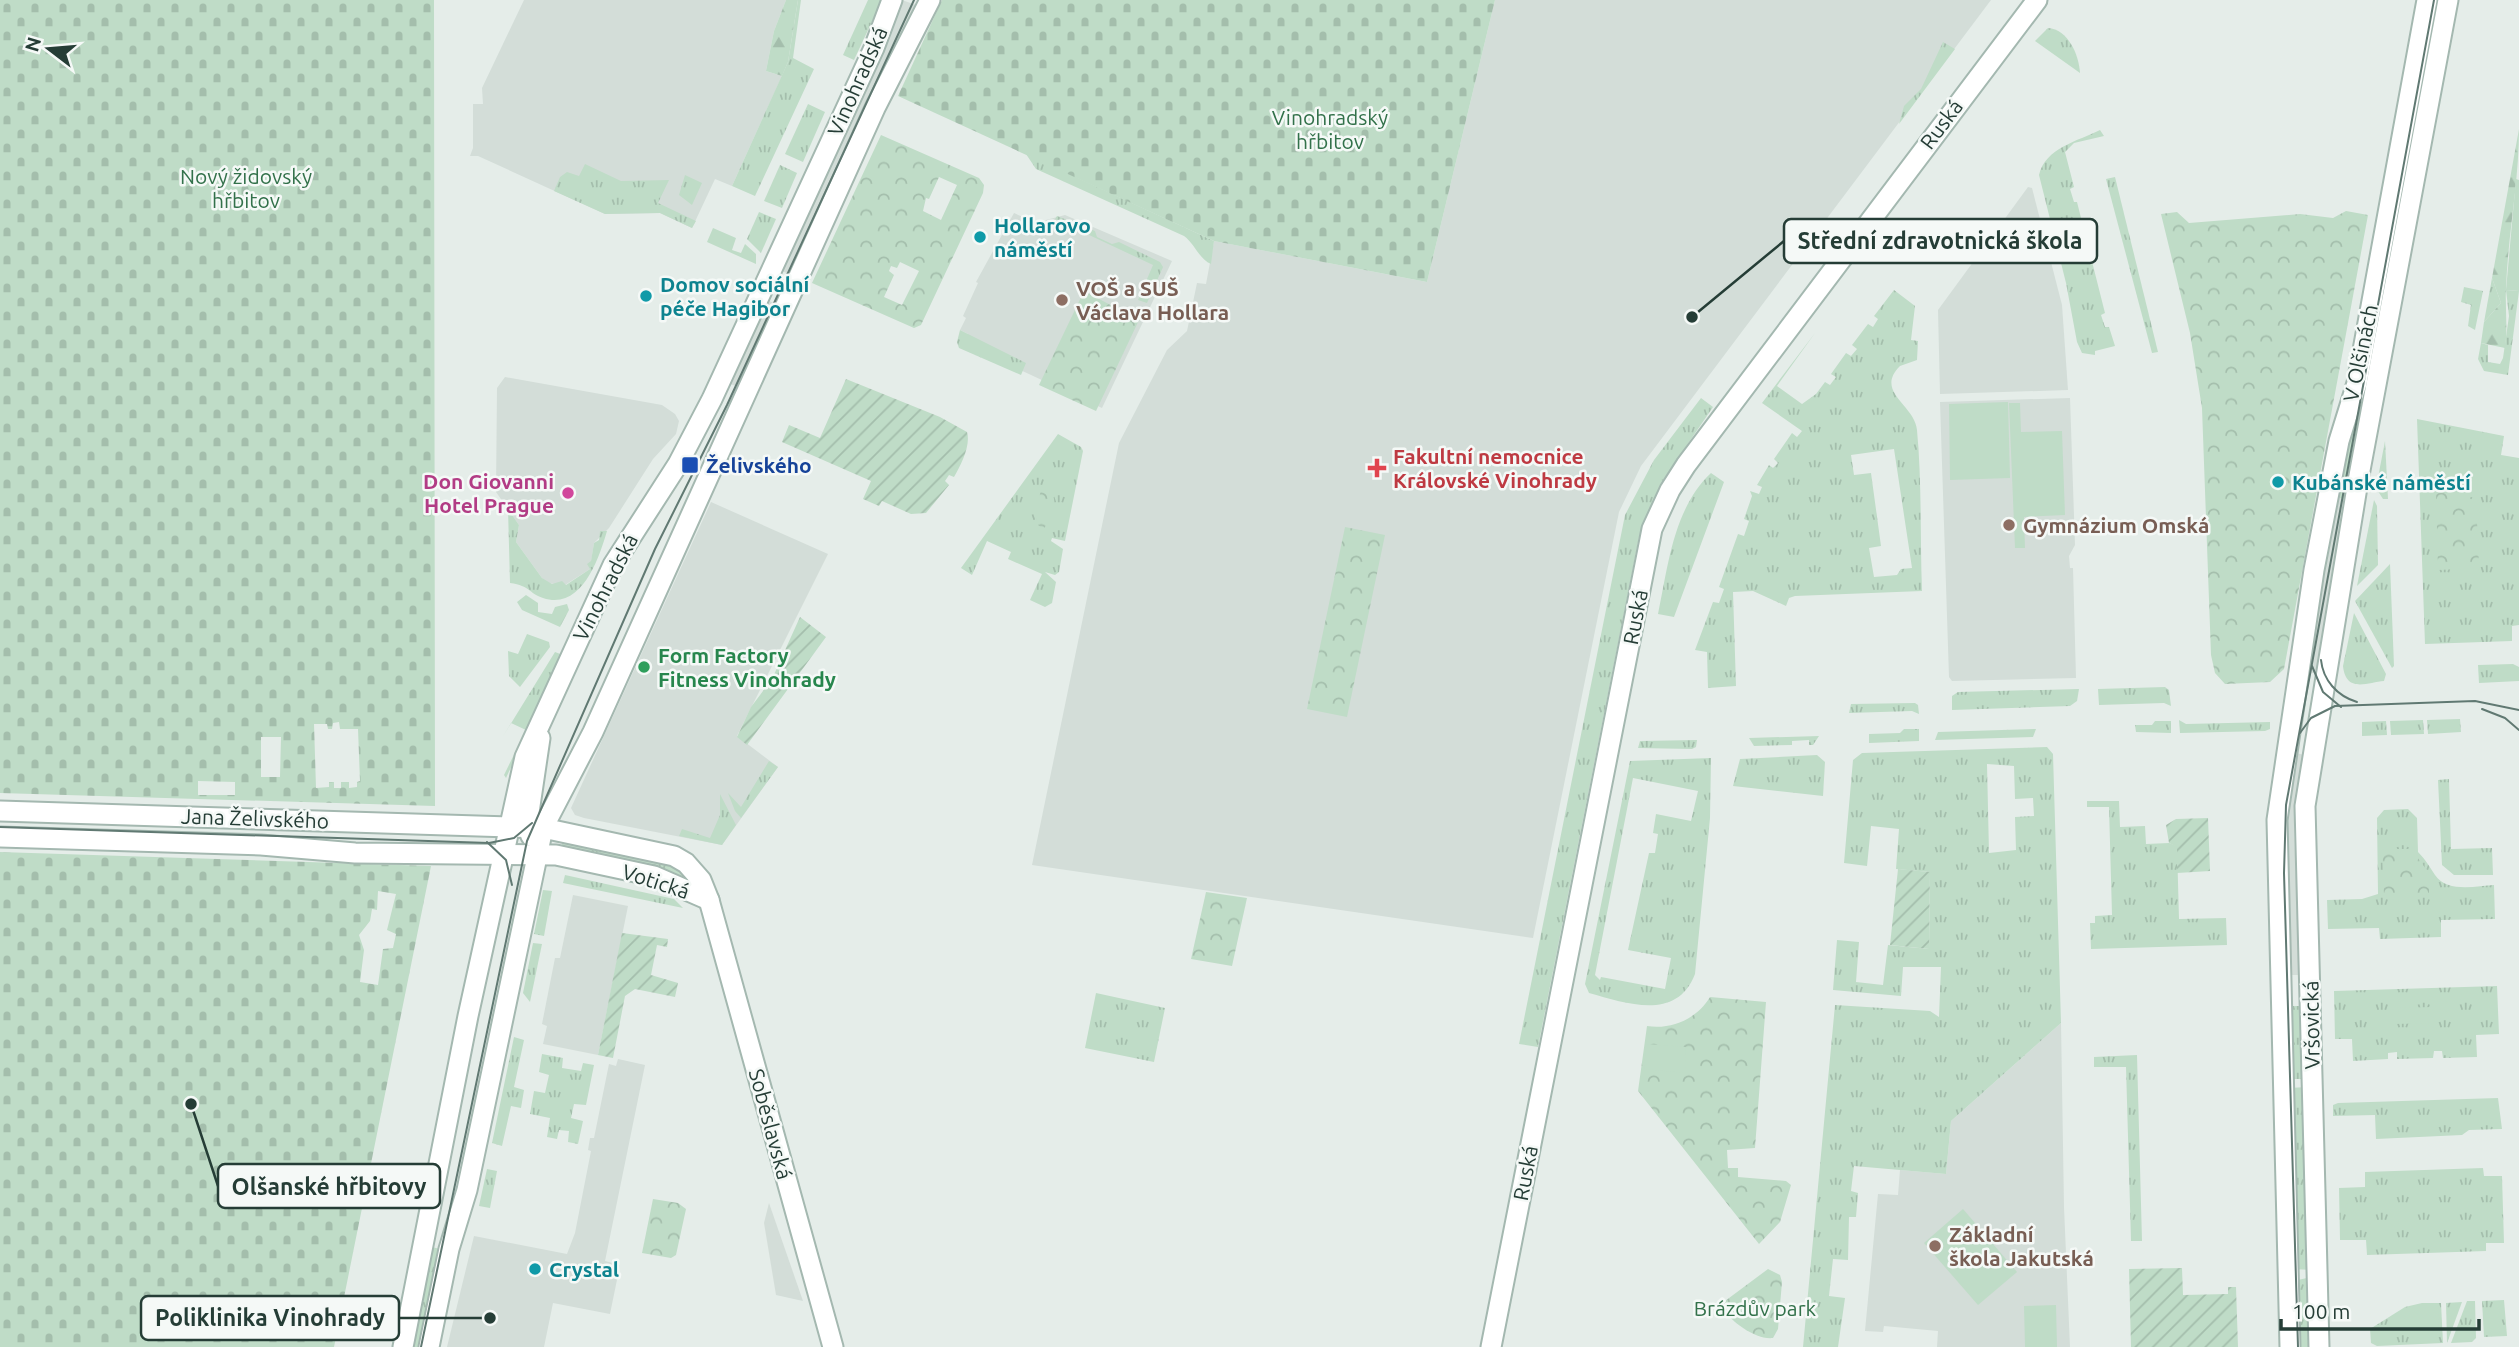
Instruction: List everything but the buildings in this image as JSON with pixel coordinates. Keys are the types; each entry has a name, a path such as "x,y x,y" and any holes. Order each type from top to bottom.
{"main road":[{"name":"Vinohradská","path":"429,1347 537,853 527,826 525,757 613,565 678,464 712,399 874,48 892,0"},
{"name":"Vinohradská","path":"403,1347 430,1214 436,1169 503,856 593,732 875,108 930,0"},
{"name":"Ruská","path":"1491,1347 1649,542 1658,513 1686,465 2037,0"},
{"name":"V Olšinách","path":"2293,706 2314,570 2339,441 2357,383 2427,0"},
{"name":"V Olšinách","path":"2322,704 2326,662 2355,495 2448,0"},
{"name":"Vršovická","path":"2319,1347 2304,820 2322,704"},
{"name":"Vršovická","path":"2290,1347 2276,847 2278,804 2293,706"},
{"name":"Jana Želivského","path":"0,811 527,826"},
{"name":"Votická","path":"527,826 674,856 686,863 701,880 709,900"},
{"name":"Jana Želivského","path":"0,837 261,845 355,853 503,856 537,853"},
{"name":"Votická","path":"537,853 654,876 709,900"},
{"name":"Soběslavská","path":"709,900 833,1347"},
{"path":"430,1214 461,1210"}],"shaded area":[{"path":"524,0 786,0 774,31 766,71 782,76 732,186 715,179 692,228 660,213 605,214 478,156 470,156 473,148 473,104 483,104 482,88"},
{"path":"902,0 916,5 913,12 917,15 791,275 780,270"},
{"name":"Fakultní nemocnice Královské Vinohrady","path":"1495,0 1991,0 1641,466 1619,512 1533,938 1032,865 1119,443 1167,350 1187,331 1197,283 1206,284 1214,241 1427,282"},
{"path":"2028,187 2032,188 2062,305 2068,390 1940,394 1938,310"},
{"name":"VOŠ a SUŠ Václava Hollara","path":"1014,213 1043,226 1046,220 1065,215 1172,261 1102,408 964,344 968,334 960,330 966,318 963,316 978,283 976,282"},
{"path":"765,299 778,305 738,387 728,383"},
{"path":"505,377 662,405 675,414 679,421 676,434 653,459 609,528 594,543 590,569 565,585 546,583 542,578 516,542 519,525 496,492 497,388"},
{"name":"Gymnázium Omská","path":"2070,398 2075,545 2069,556 2070,568 2073,568 2076,678 1952,681 1949,677 1940,402"},
{"path":"2339,498 2351,500 2319,670 2313,673 2308,672 2312,639"},
{"path":"711,502 828,554 737,736 778,767 722,845 584,818 575,815 571,808"},
{"path":"2291,752 2305,755 2294,829 2300,975 2286,975 2280,860"},
{"path":"573,895 628,906 598,1055 543,1044 547,1026 542,1024 555,958 560,958"},
{"path":"2061,1023 2064,1207 2070,1347 1937,1347 1938,1331 1884,1326 1883,1332 1865,1331 1878,1194 1898,1195 1900,1170 1946,1174 1951,1121"},
{"path":"618,1059 645,1065 605,1261 620,1265 610,1314 553,1303 544,1347 447,1347 474,1236 567,1254 575,1233 591,1151 588,1150 590,1138 594,1138 609,1064 616,1066"},
{"path":"769,1203 803,1301 776,1295 764,1223"}],"green space":[{"name":"Nový židovský hřbitov","path":"0,0 434,0 435,806 0,793","holes":["339,722 340,729 358,729 360,781 357,782 357,787 349,788 349,782 341,782 341,788 334,788 334,782 329,782 329,787 316,788 314,724 327,724 328,729 332,729 333,723","261,737 281,737 280,777 261,777","198,781 235,782 235,795 198,795"]},
{"path":"786,0 798,0 788,62 782,76 766,71 774,31"},
{"path":"798,0 801,0 793,58 814,69 755,196 732,186 788,62"},
{"path":"868,0 882,0 854,60 843,55"},
{"name":"Vinohradský hřbitov","path":"942,0 1495,0 1427,282 1214,241 898,96"},
{"path":"2048,28 2055,29 2067,38 2080,73 2035,41"},
{"path":"1943,42 1955,49 1899,124 1904,106 1921,89"},
{"path":"808,104 825,112 803,162 785,154"},
{"path":"2519,129 2507,268 2505,348 2481,343 2484,322 2501,303 2492,278"},
{"path":"2100,130 2104,136 2074,143 2065,152 2074,187 2070,189 2074,202 2077,202 2105,313 2101,315 2105,327 2109,327 2115,346 2095,351 2095,355 2082,353 2077,342 2066,283 2039,175 2042,166 2055,152"},
{"path":"881,135 979,178 984,185 983,193 921,325 914,328 812,283","holes":["939,177 957,185 941,220 923,211 926,198 929,199","900,262 919,271 902,305 884,297 894,275 889,271 891,266 897,268"]},
{"path":"1026,154 1214,241 1211,264 1203,259 1184,236 1036,169"},
{"path":"585,164 621,181 669,180 658,203 696,221 692,228 660,213 605,214 554,191 560,177 567,172 579,176"},
{"path":"780,165 797,173 782,208 764,201"},
{"path":"685,175 702,183 692,205 679,195"},
{"path":"2115,177 2158,352 2152,353 2106,179"},
{"path":"2516,179 2519,180 2519,291 2506,290"},
{"path":"2346,211 2368,215 2284,669 2270,682 2225,684 2215,673 2211,655 2202,408 2190,333 2161,214 2177,212 2189,223 2300,214 2333,218"},
{"path":"759,212 776,219 761,253 747,239"},
{"path":"1057,216 1095,231 1097,237 1112,244 1119,242 1160,262 1163,267 1147,303 1138,300 1153,265 1055,219"},
{"path":"713,228 736,238 732,250 741,253 745,244 756,254 756,264 707,242"},
{"path":"2388,234 2400,236 2351,500 2339,498"},
{"path":"2492,278 2501,303 2484,322"},
{"path":"2464,287 2483,291 2475,330 2468,326 2471,305 2461,302"},
{"path":"1894,290 1915,306 1911,340 1918,341 1917,360 1900,366 1891,383 1893,391 1915,421 1917,430 1922,591 1795,596 1789,598 1786,606 1753,591 1733,592 1736,686 1708,688 1707,652 1695,650 1713,602 1719,603 1724,589 1719,587 1738,534 1744,536 1749,521 1744,519 1752,496 1750,491 1759,494 1762,487 1757,485 1769,465 1773,468 1778,463 1774,459 1792,433 1797,437 1802,431 1762,403 1815,333 1777,386 1802,404 1816,394 1825,382 1830,385 1836,377 1831,374 1846,353 1851,356 1857,349 1852,345 1868,324 1873,327 1878,319 1874,316","holes":["1894,449 1912,568 1901,569 1897,575 1874,577 1869,548 1881,546 1871,473 1854,475 1851,455"]},
{"path":"2506,290 2519,291 2508,375 2484,371 2478,359 2481,343 2488,345 2488,362 2500,364 2503,358 2509,316"},
{"path":"1084,291 1139,320 1096,411 1039,385"},
{"path":"960,330 1026,363 1021,375 959,348 957,342"},
{"path":"846,379 940,417 967,432 966,449 960,467 954,477 949,475 945,481 949,485 926,513 911,514 882,501 879,506 863,499 871,481 782,442 789,425 820,438"},
{"path":"1701,398 1713,407 1661,483 1639,537 1538,1047 1519,1044 1625,515 1654,460"},
{"path":"2008,402 2010,478 1950,480 1949,404"},
{"path":"2009,403 2020,403 2021,432 2062,431 2065,515 2024,517 2025,548 2015,548"},
{"path":"2417,419 2504,436 2501,455 2519,458 2519,625 2512,626 2512,641 2425,644"},
{"path":"1058,434 1081,447 1083,451 1065,541 1052,538 1051,541 1063,549 1059,572 1055,575 1045,572 1056,582 1052,603 1045,607 1030,600 1042,574 1008,559 1011,552 987,541 972,575 961,568"},
{"path":"2385,441 2388,499 2383,499 2376,488"},
{"path":"1711,473 1724,482 1674,617 1658,614 1669,558 1680,521 1698,487"},
{"path":"1052,486 1055,506 1044,529 1038,525 1035,514 1041,490"},
{"path":"2436,489 2447,489 2452,498 2476,497 2479,568 2438,570"},
{"path":"2374,500 2377,506 2378,565 2357,586"},
{"path":"508,509 519,525 516,542 542,578 552,584 562,581 566,585 590,569 587,564 591,561 594,543 599,540 600,531 607,531 594,567 578,590 557,600 543,598 522,586 510,583"},
{"path":"1345,527 1385,535 1347,717 1307,709"},
{"path":"2390,564 2394,666 2392,668 2355,601"},
{"path":"526,595 538,603 538,612 552,614 555,607 567,604 569,610 560,627 522,610 517,602"},
{"path":"2354,613 2386,674 2384,681 2359,684 2348,680 2345,675 2343,666"},
{"path":"800,617 826,637 747,745 737,737 751,707 772,679"},
{"path":"527,634 549,642 550,647 520,687 509,676 508,651 518,654"},
{"path":"555,652 563,655 506,778 504,775 526,730 511,723"},
{"path":"2513,664 2519,667 2519,681 2479,683 2478,665"},
{"path":"2165,687 2169,690 2171,706 2164,703 2099,705 2098,689"},
{"path":"2079,689 2077,701 2070,706 1952,710 1952,696 1958,692"},
{"path":"1851,704 1918,705 1919,714 1912,711 1849,713"},
{"path":"2460,719 2461,732 2428,734 2427,720"},
{"path":"2179,720 2186,724 2270,722 2270,729 2180,733"},
{"path":"2423,720 2424,734 2391,735 2390,721"},
{"path":"2155,721 2171,721 2171,733 2136,732 2135,725 2152,725"},
{"path":"2386,721 2387,735 2362,736 2362,722"},
{"path":"1904,729 1919,729 1919,741 1869,743 1869,734 1900,733"},
{"path":"2036,729 2033,737 1935,740 1938,732"},
{"path":"1819,736 1813,745 1809,745 1809,740 1792,741 1792,745 1754,746 1749,738"},
{"path":"1697,740 1696,747 1692,749 1638,748 1640,741"},
{"path":"2047,747 2053,754 2061,1023 1951,1121 1946,1174 1854,1166 1851,1191 1858,1193 1856,1217 1849,1217 1848,1260 1833,1259 1829,1296 1845,1298 1838,1347 1803,1347 1835,1005 1930,1011 1939,1017 1941,967 1903,967 1901,996 1833,990 1837,940 1859,942 1856,982 1883,985 1888,945 1929,949 1930,872 1896,869 1899,829 1871,826 1867,866 1844,863 1853,760 1862,753","holes":["1987,764 2014,766 2015,799 2033,798 2034,816 2015,817 2016,850 1989,853"]},
{"path":"1817,755 1825,762 1823,796 1733,786 1740,759"},
{"path":"1711,758 1710,818 1695,974 1687,989 1664,1004 1619,1001 1589,993 1585,984 1630,761","holes":["1633,778 1698,791 1691,821 1656,814 1653,833 1658,834 1655,853 1649,853 1628,950 1671,958 1665,989 1601,977 1600,980 1595,975"]},
{"path":"769,761 778,767 741,818 728,793 741,807"},
{"path":"2449,779 2451,849 2492,848 2493,875 2454,875 2442,865 2438,780"},
{"path":"720,794 736,825 722,845 679,836 682,829 710,838 720,815"},
{"path":"2087,801 2119,801 2120,827 2145,826 2146,844 2169,843 2177,846 2179,919 2226,918 2227,945 2091,949 2090,923 2095,923 2095,916 2112,915 2109,807 2087,807"},
{"path":"2408,809 2417,818 2418,852 2440,881 2462,887 2494,885 2495,919 2441,920 2441,937 2380,939 2379,928 2328,929 2327,900 2362,899 2378,894 2377,818 2384,810"},
{"path":"2208,818 2210,871 2177,873 2177,847 2169,843 2166,825 2176,819"},
{"path":"564,837 642,854 684,874 681,877 659,868 561,848"},
{"path":"2382,849 2411,849 2429,873 2429,893 2384,895"},
{"path":"0,852 431,866 334,1347 0,1347","holes":["378,891 396,894 387,930 396,934 393,948 383,949 378,985 360,982 364,950 359,935 370,921 372,909 377,910"]},
{"path":"1898,869 1930,872 1929,949 1890,945"},
{"path":"565,875 674,899 683,908 563,883"},
{"path":"543,890 552,891 544,936 534,934"},
{"path":"1206,892 1247,898 1232,966 1191,959"},
{"path":"622,933 668,939 667,947 657,945 651,975 678,983 675,997 635,989 625,996 613,1058 598,1055"},
{"path":"533,943 542,944 530,1002 523,993"},
{"path":"2497,986 2499,1034 2476,1035 2477,1057 2443,1058 2442,1051 2434,1051 2433,1058 2397,1059 2397,1052 2388,1053 2388,1059 2353,1061 2352,1039 2335,1039 2334,991"},
{"path":"1096,993 1165,1008 1154,1062 1085,1048"},
{"path":"1710,997 1766,1002 1755,1148 1727,1150 1728,1168 1738,1168 1738,1177 1786,1181 1791,1185 1780,1222 1759,1244 1638,1091 1647,1026 1665,1026 1683,1021 1705,1005"},
{"path":"2299,1000 2303,1003 2307,1079 2287,1079 2285,1006 2299,1006"},
{"path":"2431,1007 2431,1023 2395,1024 2395,1008"},
{"path":"514,1037 524,1040 514,1087 524,1090 521,1108 511,1106 502,1146 492,1143"},
{"path":"1646,1044 1686,1047 1685,1073 1644,1069"},
{"path":"542,1054 563,1058 562,1068 581,1071 583,1063 594,1065 586,1105 574,1104 571,1118 583,1121 578,1144 568,1142 569,1131 559,1130 557,1139 547,1137 550,1118 530,1114 534,1091 545,1093 549,1075 539,1072"},
{"path":"2137,1055 2142,1241 2131,1241 2126,1067 2094,1067 2094,1057"},
{"path":"2308,1087 2313,1270 2292,1269 2288,1088"},
{"path":"2498,1098 2502,1129 2469,1130 2462,1135 2376,1139 2375,1115 2333,1116 2333,1105 2338,1103"},
{"path":"2483,1168 2484,1176 2502,1176 2504,1243 2486,1243 2486,1251 2367,1255 2366,1240 2340,1240 2339,1188 2365,1187 2365,1172"},
{"path":"487,1169 497,1171 490,1208 479,1206"},
{"path":"653,1199 678,1203 686,1209 676,1255 671,1258 642,1253"},
{"path":"1963,1209 2017,1272 1978,1305 1924,1243"},
{"path":"432,1247 444,1250 424,1347 411,1347"},
{"path":"2182,1268 2183,1295 2228,1294 2228,1287 2236,1287 2238,1347 2131,1347 2129,1269"},
{"name":"Brázdův park","path":"1768,1269 1780,1275 1782,1282 1778,1329 1773,1338 1759,1336 1744,1329 1722,1308 1725,1301"},
{"path":"2313,1278 2315,1347 2295,1347 2293,1281"},
{"path":"2504,1300 2507,1336 2484,1337 2482,1301"},
{"path":"2467,1301 2475,1301 2476,1338 2472,1342 2451,1343"},
{"path":"2462,1302 2447,1343 2446,1303"},
{"path":"2441,1303 2443,1343 2377,1346 2371,1343 2370,1329 2405,1307"},
{"path":"2056,1305 2057,1347 2025,1347 2024,1306"},
{"path":"2405,1312 2438,1312 2439,1329 2405,1329"}],"tram line":[{"path":"421,1347 527,841 655,549 727,405 914,0"},
{"path":"2298,1347 2284,873 2286,805 2434,0"},
{"path":"2321,660 2332,686 2343,696 2357,702"},
{"path":"2312,666 2323,692 2341,707"},
{"path":"2300,733 2311,718 2335,706 2475,701 2519,710"},
{"path":"2482,709 2505,718 2519,730"},
{"path":"0,827 489,843 514,838 532,823"},
{"path":"487,842 506,860 512,885"}],"place":[{"name":"Hollarovo náměstí","path":"980,237"},
{"name":"Domov sociální péče Hagibor","path":"646,296"},
{"name":"VOŠ a SUŠ Václava Hollara","path":"1062,300"},
{"name":"Střední zdravotnická škola","path":"1692,317"},
{"name":"Želivského","path":"690,465"},
{"name":"Fakultní nemocnice Královské Vinohrady","path":"1377,468"},
{"name":"Kubánské náměstí","path":"2278,482"},
{"name":"Don Giovanni Hotel Prague","path":"568,493"},
{"name":"Gymnázium Omská","path":"2009,525"},
{"name":"Form Factory Fitness Vinohrady","path":"644,667"},
{"name":"Olšanské hřbitovy","path":"191,1104"},
{"name":"Základní škola Jakutská","path":"1935,1246"},
{"name":"Crystal","path":"535,1269"},
{"name":"Poliklinika Vinohrady","path":"490,1318"}]}
